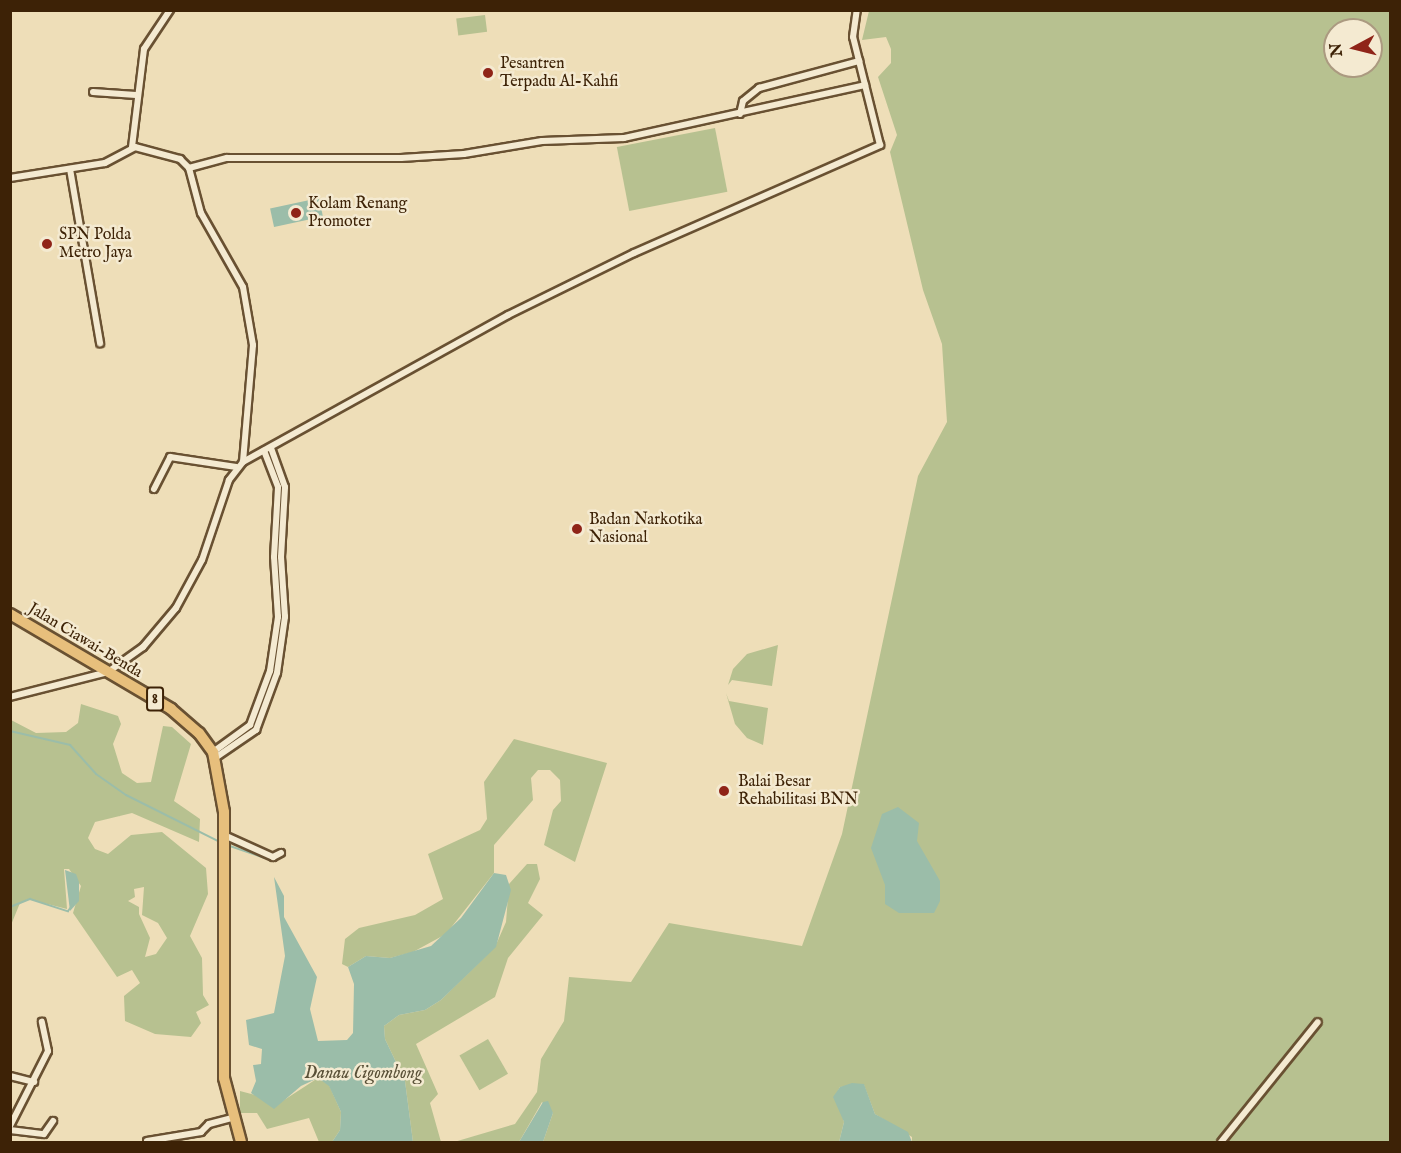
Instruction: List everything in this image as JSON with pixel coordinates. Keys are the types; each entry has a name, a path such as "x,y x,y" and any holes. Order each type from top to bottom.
{"highway":[{"name":"Jalan Ciawai-Benda","path":"10,614 184,719 214,755"},
{"path":"214,755 225,854 225,1078 232,1118 241,1143"}],"street":[{"path":"132,147 136,95 144,50 170,10"},
{"path":"10,697 108,672 160,630 190,587 236,467 243,462 508,315 634,253 880,145 853,32 857,10"},
{"path":"740,114 742,101 759,88 859,61"},
{"path":"189,168 227,158 456,155 542,141 624,138 865,85"},
{"path":"93,92 136,95"},
{"path":"10,178 111,161 132,147 176,157 189,168 201,213 240,282 251,314 253,345 243,462"},
{"path":"70,169 100,343"},
{"path":"271,448 285,486 277,546"},
{"path":"214,755 250,725 259,710 278,617 278,487 264,452"},
{"path":"154,489 170,457 236,467"},
{"path":"224,837 273,857 281,853"},
{"path":"42,1022 48,1051 10,1128 44,1134 53,1121"},
{"path":"1221,1143 1318,1022"},
{"path":"10,1076 34,1082"},
{"path":"147,1140 201,1132 209,1124 232,1118"}],"shaded area":[{"path":"869,11 1390,11 1390,1142 912,1142 912,1137 875,1114 864,1085 840,1087 836,1094 844,1122 839,1142 543,1142 553,1113 542,1102 519,1142 454,1142 515,1124 537,1092 541,1059 564,1021 569,977 631,982 669,923 802,946 842,834 918,476 947,422 942,344 923,290 890,152 897,135 878,77 891,63 891,49 886,37 862,40"},
{"path":"485,15 487,32 458,35 456,19"},
{"path":"715,128 727,192 629,211 617,147"},
{"path":"778,645 772,686 732,680 728,685 733,669 747,654"},
{"path":"726,693 729,701 768,708 763,745 747,738 735,724"},
{"path":"81,704 118,716 121,724 113,744 122,773 137,783 151,782 163,726 172,727 191,744 174,801 200,819 199,842 132,813 95,822 88,838 95,849 108,854 131,835 162,832 206,868 208,894 190,936 202,958 203,995 209,1005 196,1012 201,1023 191,1037 155,1034 125,1021 124,996 140,983 132,970 117,977 73,913 81,886 69,869 64,869 67,909 28,899 20,903 11,925 11,720 36,733 66,732 78,723","holes":["144,887 142,915 158,923 167,938 156,954 145,957 150,938 139,914 139,907 128,901 135,897 134,889"]},
{"path":"514,739 607,763 575,862 544,845 553,810 561,801 560,780 550,770 538,770 531,778 533,800 494,845 494,873 446,934 413,952 390,958 366,956 348,967 342,964 345,939 359,928 415,915 443,899 428,854 480,830 487,819 484,782"},
{"path":"527,864 537,864 540,879 528,903 543,915 508,958 495,997 416,1044 438,1094 430,1103 441,1142 413,1142 405,1081 385,1039 384,1026 399,1015 425,1010 441,1000 495,947 506,922 509,884"},
{"path":"488,1039 508,1074 479,1090 459,1056"},
{"path":"318,1078 329,1085 341,1112 340,1130 332,1142 319,1142 309,1118 267,1129 257,1113 240,1113 240,1091 281,1102"}],"water":[{"name":"Kolam Renang Promoter","path":"319,198 323,217 274,227 270,208"},
{"path":"898,807 919,823 917,841 940,881 940,901 934,913 899,913 885,904 885,885 871,848 882,814"},
{"path":"65,870 76,874 79,882 79,901 70,911"},
{"name":"Danau Cigombong","path":"494,873 506,875 511,890 496,947 441,1000 425,1010 399,1015 384,1026 385,1039 405,1081 413,1142 332,1142 340,1130 341,1112 329,1086 318,1078 301,1086 274,1109 251,1093 256,1081 253,1065 261,1064 262,1049 249,1045 246,1020 274,1013 285,956 274,877 284,896 284,917 317,977 310,1009 318,1041 347,1040 353,1033 354,984 348,967 366,956 390,958 431,946 461,918"},
{"path":"852,1083 864,1084 875,1114 908,1132 912,1142 839,1142 844,1122 833,1097 840,1087"},
{"path":"548,1101 553,1113 543,1142 519,1142 543,1102"}],"waterway":[{"path":"10,731 70,745 96,774 126,795 222,843"},
{"path":"227,845 264,858"},
{"path":"10,907 30,899 68,911 71,907"}],"place":[{"name":"Pesantren Terpadu Al-Kahfi","path":"488,73"},
{"name":"Kolam Renang Promoter","path":"296,213"},
{"name":"SPN Polda Metro Jaya","path":"47,244"},
{"name":"Badan Narkotika Nasional","path":"577,529"},
{"name":"Balai Besar Rehabilitasi BNN","path":"724,791"}]}
